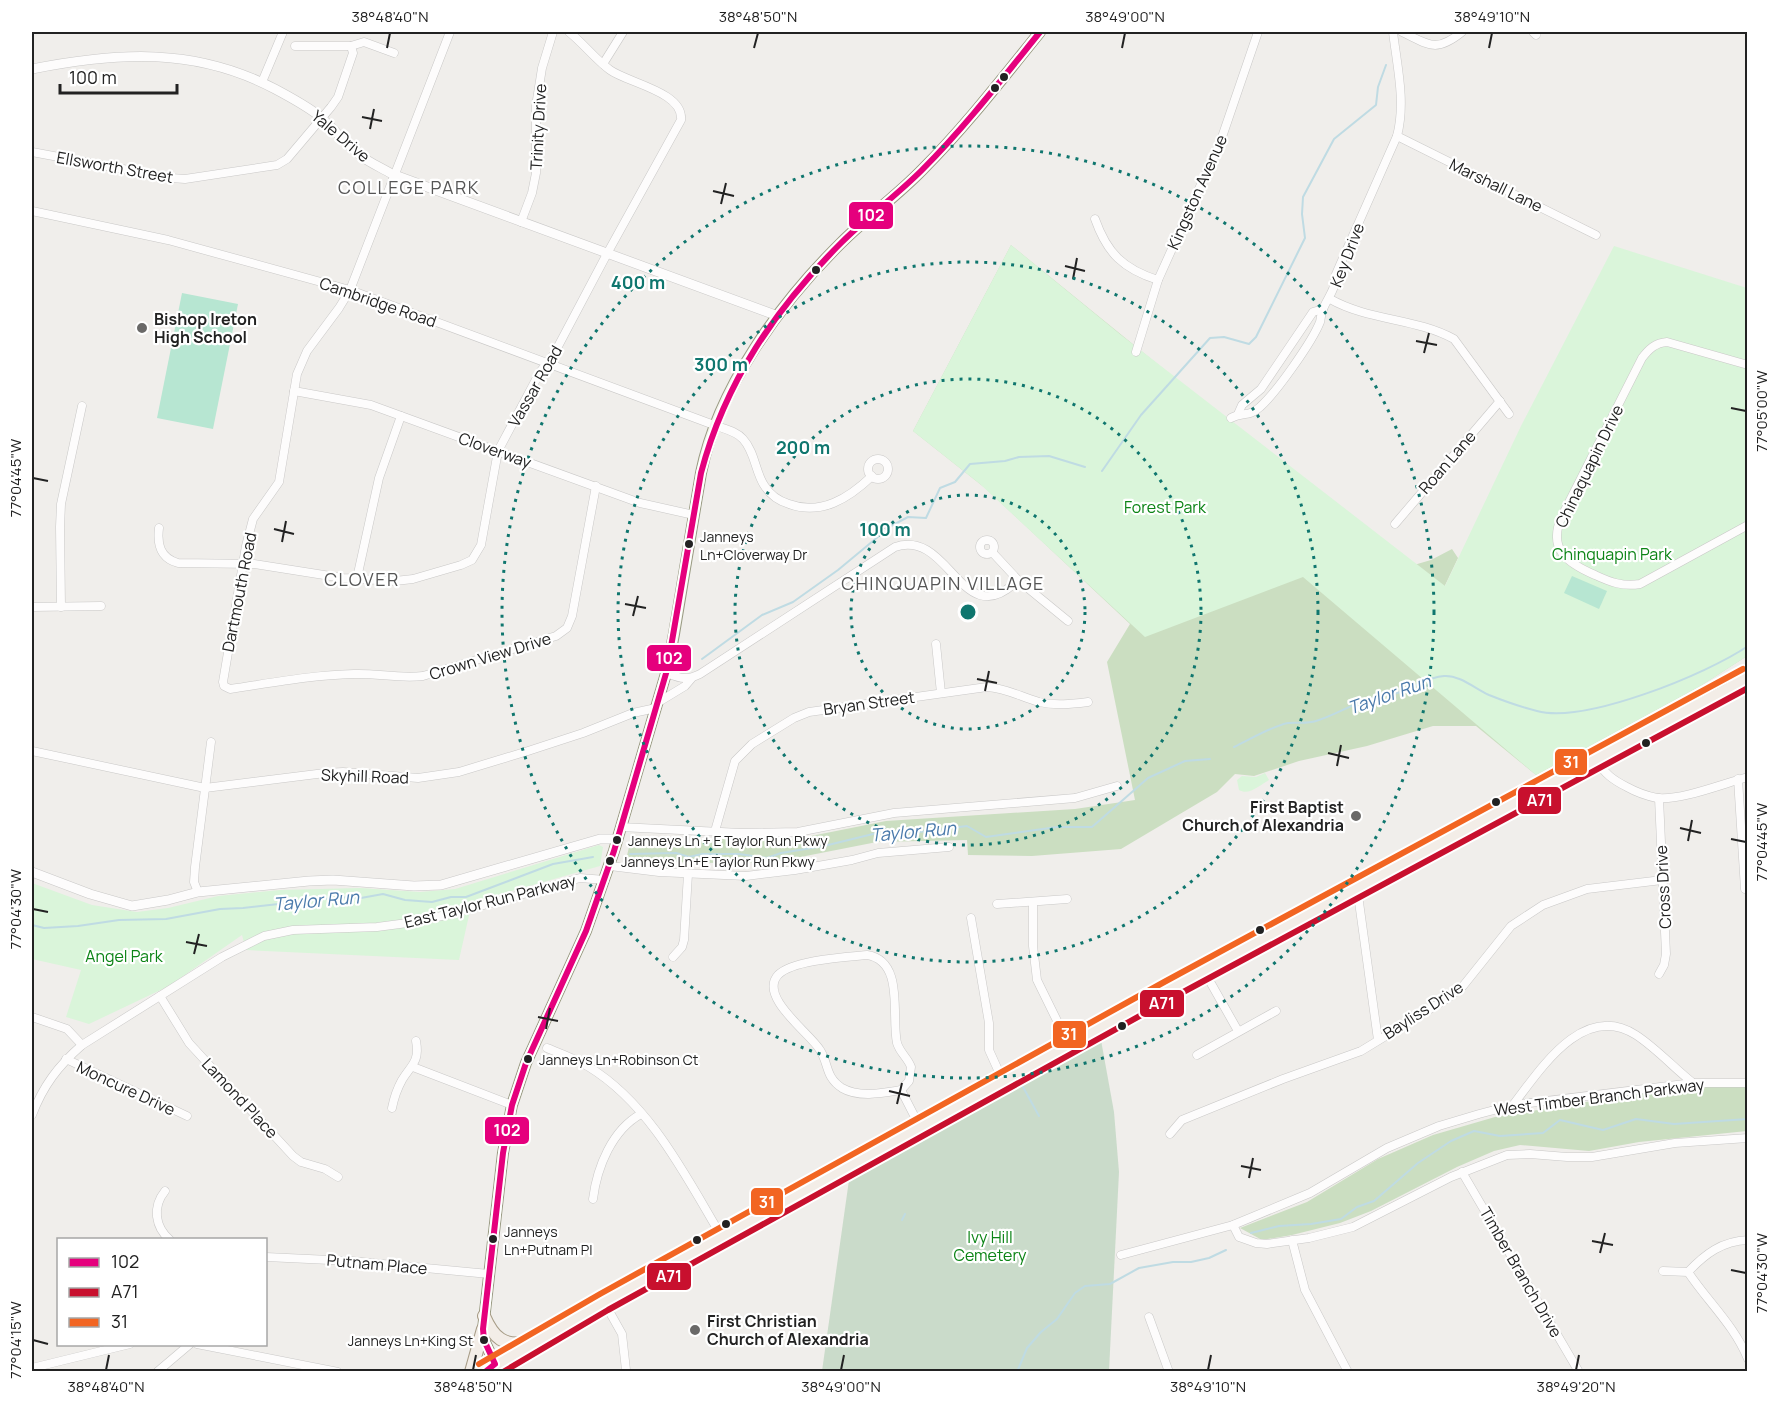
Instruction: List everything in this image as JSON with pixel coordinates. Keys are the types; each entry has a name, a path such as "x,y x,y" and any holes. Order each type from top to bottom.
{"main road":[{"path":"495,1364 484,1340 483,1329 503,1154 512,1106 526,1063 574,960 610,866 666,673 675,634 706,450 714,425 740,372 778,316 809,276 840,243 943,149 1040,32"},
{"path":"484,1371 1003,1081 1748,677"},
{"path":"484,1316 493,1334 503,1342 515,1344 538,1339"},
{"path":"471,1371 483,1329"}],"street":[{"path":"262,82 283,32"},
{"name":"Dartmouth Road","path":"230,689 224,686 223,682 243,564 254,519 279,482 301,361 350,290 450,32"},
{"name":"Trinity Drive","path":"521,222 532,193 536,173 536,106 542,68 554,32"},
{"path":"569,32 603,64 623,32"},
{"name":"Kingston Avenue","path":"1136,352 1158,280 1217,148 1257,32"},
{"name":"Key Drive","path":"1393,32 1402,104 1401,120 1397,136 1336,274 1335,287 1330,299 1358,312 1423,328 1454,339 1509,414"},
{"path":"1401,32 1423,42 1438,45 1448,43 1462,32"},
{"path":"295,46 351,45 368,42 394,53"},
{"name":"Ellsworth Street","path":"32,152 185,179 277,165 287,159 338,97 353,53 351,45"},
{"name":"Yale Drive","path":"32,69 95,59 162,56 207,62 247,75 290,97 322,119 359,155 395,175 778,316"},
{"name":"Vassar Road","path":"159,528 160,548 172,561 270,566 357,579 395,581 413,579 472,560 481,545 498,451 540,372 554,354 681,120 680,110 671,100 620,76 603,64"},
{"name":"Marshall Lane","path":"1397,136 1596,235"},
{"name":"Cambridge Road","path":"32,211 176,242 350,290 714,425 741,437 751,451 765,488 791,505 809,509 825,507 839,501 872,476"},
{"path":"1095,219 1110,250 1120,262 1134,271 1158,280"},
{"path":"1323,309 1313,312 1261,389 1242,405 1234,416 1249,415 1271,396 1313,334 1320,322 1323,309 1330,299"},
{"name":"Chinaquapin Drive","path":"1748,365 1667,342 1648,350 1562,516 1557,527 1556,539 1564,557 1571,564 1618,585 1629,586 1640,584 1748,525"},
{"name":"Cloverway","path":"294,391 353,400 640,503 694,515"},
{"name":"Roan Lane","path":"1395,524 1500,401"},
{"path":"61,607 61,504 82,406"},
{"path":"357,579 379,478 401,416"},
{"name":"Crown View Drive","path":"230,689 321,676 356,674 407,678 423,676 556,636 567,628 572,616 596,486"},
{"name":"Skyhill Road","path":"32,751 205,788 325,773 418,778 449,773 528,751 657,705 685,686 691,679 895,547 904,544 925,547 969,589 981,594 999,595 1018,580"},
{"path":"992,552 1018,580 1068,621"},
{"path":"32,607 101,606"},
{"path":"936,644 942,693"},
{"path":"666,673 691,679"},
{"name":"Bryan Street","path":"715,831 735,761 752,744 794,718 809,712 942,693 996,688 1040,702 1069,704 1088,702"},
{"path":"198,892 194,882 195,867 211,742"},
{"path":"1596,760 1604,773 1615,781 1636,792 1659,798 1684,795 1748,777"},
{"path":"1738,779 1745,889"},
{"path":"620,827 798,832 894,813 1075,798 1117,786"},
{"name":"Cross Drive","path":"1659,798 1666,954 1659,974"},
{"path":"32,873 132,906 198,892 309,881 333,880 414,886 441,885 600,838 617,839"},
{"path":"610,866 659,873 746,876 852,860 878,853 949,847"},
{"path":"673,957 684,940 688,874"},
{"name":"East Taylor Run Parkway","path":"32,1115 40,1093 49,1079 82,1045 253,940 293,930 377,927 415,922 580,878 605,880"},
{"name":"Bayliss Drive","path":"1170,1134 1182,1120 1283,1079 1361,1051 1448,998 1462,986 1511,926 1543,905 1587,890 1662,880"},
{"path":"1353,890 1359,902 1378,1040"},
{"path":"997,904 1067,900"},
{"path":"1033,902 1033,946 1038,980 1069,1046"},
{"path":"971,918 989,1023 989,1050 1003,1081"},
{"path":"867,955 881,960 889,972 895,995 898,1045 911,1067 909,1081 901,1090 858,1093 842,1088 833,1081 828,1073 822,1052 794,1023 775,993 775,981 778,975 811,962 867,955"},
{"path":"1204,971 1238,1031"},
{"name":"Lamond Place","path":"160,996 189,1043 293,1156 301,1162 325,1168 338,1177"},
{"path":"1197,1055 1276,1011"},
{"path":"32,1017 68,1029 82,1045"},
{"path":"1513,1105 1540,1070 1569,1040 1577,1034 1599,1027 1614,1028 1635,1035 1693,1083"},
{"path":"392,1108 403,1078 413,1067 418,1052 416,1041"},
{"path":"547,1048 572,1057 622,1092 665,1144 722,1237"},
{"name":"Moncure Drive","path":"66,1059 187,1116"},
{"path":"413,1067 512,1106"},
{"name":"West Timber Branch Parkway","path":"1121,1255 1233,1226 1310,1193 1387,1148 1439,1126 1513,1105 1693,1083 1748,1083"},
{"path":"901,1090 920,1127"},
{"path":"592,1199 595,1180 611,1146 631,1119 641,1114"},
{"path":"1233,1226 1239,1237 1256,1243 1330,1234 1353,1227 1462,1173 1511,1155 1592,1157 1675,1143 1748,1138"},
{"name":"Timber Branch Drive","path":"1462,1173 1579,1371"},
{"path":"165,1191 159,1198 157,1224 162,1233 169,1238"},
{"path":"1292,1240 1305,1290 1348,1371"},
{"path":"1663,1271 1688,1272 1705,1255 1716,1248 1728,1243 1748,1240"},
{"name":"Putnam Place","path":"267,1257 489,1274"},
{"path":"1688,1272 1699,1289 1727,1321 1748,1359"},
{"path":"604,1302 622,1334 626,1370"},
{"path":"1149,1317 1169,1371"},
{"path":"32,1368 122,1346"},
{"path":"157,1371 188,1346"},
{"path":"206,1346 312,1369 338,1371"}],"green space":[{"name":"Forest Park","path":"1011,245 1407,567 1431,560 1452,549 1458,558 1430,617 1747,656 1702,685 1536,775 1476,726 1433,726 1367,746 1299,761 1254,776 1235,774 1217,792 1121,849 1032,856 968,855 967,840 877,842 775,862 700,863 626,860 629,847 670,848 702,839 796,839 886,821 1075,809 1135,800 1107,662 1130,624 985,488 913,431"},
{"path":"1011,245 1121,335 1445,586 1521,426 1614,246 1747,288 1747,656 1702,685 1536,775 1303,577 1145,637 980,484 913,431"},
{"path":"182,293 238,304 213,429 157,418"},
{"path":"1572,576 1607,591 1599,609 1564,593"},
{"path":"1265,773 1269,780 1251,791 1239,790 1237,780 1242,776 1256,777"},
{"name":"Angel Park","path":"599,845 603,847 600,866 472,902 459,960 246,950 242,935 169,986 89,1024 66,1017 81,970 32,959 32,883 92,905 137,912 168,908 218,896 280,890 360,888 420,892 455,889"},
{"name":"Ivy Hill Cemetery","path":"1101,1040 1114,1112 1119,1172 1109,1371 822,1371 849,1180"},
{"path":"1683,1086 1747,1087 1747,1131 1639,1142 1589,1151 1520,1145 1494,1151 1457,1167 1371,1211 1340,1223 1262,1240 1240,1228 1307,1202 1378,1159 1433,1135 1495,1117"}],"waterway":[{"path":"1102,471 1141,415 1210,338 1224,337 1249,344 1256,337 1305,238 1302,214 1303,197 1334,139 1376,105 1378,87 1386,65"},
{"path":"702,659 762,615 793,602 838,570 891,526 908,517 926,518 940,488 955,482 970,464 1005,461 1019,457 1049,456 1085,467"},
{"name":"Taylor Run","path":"1234,747 1282,725 1316,721 1366,700 1403,691 1444,676 1456,678 1489,695 1537,711 1558,713 1584,710 1614,704 1676,682 1748,646"},
{"name":"Taylor Run","path":"630,854 676,853 689,857 702,854 739,854 767,858 877,833 919,832 967,826 986,837 1057,827 1092,827 1148,778 1185,761 1210,759"},
{"name":"Taylor Run","path":"32,925 44,928 119,920 166,919 220,909 341,897 361,898 383,894 405,900 432,902 451,897 466,897 553,864 593,857"},
{"path":"1023,1087 1039,1116"},
{"path":"1251,1233 1279,1226 1341,1219 1357,1207 1374,1201 1418,1163 1451,1141 1474,1131 1500,1136 1543,1133 1560,1120 1603,1130 1636,1119 1674,1124 1748,1119"},
{"path":"902,1220 905,1214"},
{"path":"1017,1372 1027,1348 1057,1319 1075,1293 1085,1286 1110,1284 1139,1268 1173,1262 1191,1262 1209,1258 1226,1250"}],"transit line":[{"name":"102","path":"485,1372 495,1364 484,1340 483,1329 503,1153 512,1105 526,1063 586,931 614,851 667,670 701,473 724,408 755,349 795,294 841,243 938,154 1040,32"},
{"name":"31","path":"479,1364 600,1294 1166,981 1743,669"},
{"name":"A71","path":"503,1372 608,1310 1174,997 1748,688"}],"place":[{"name":"Bishop Ireton High School","path":"142,328"},
{"name":"Janneys Ln+Cloverway Dr","path":"689,544"},
{"name":"First Baptist Church of Alexandria","path":"1356,816"},
{"name":"Janneys Ln + E Taylor Run Pkwy","path":"617,840"},
{"name":"Janneys Ln+E Taylor Run Pkwy","path":"610,861"},
{"name":"Janneys Ln+Robinson Ct","path":"528,1059"},
{"name":"Janneys Ln+Putnam Pl","path":"493,1239"},
{"name":"First Christian Church of Alexandria","path":"695,1330"},
{"name":"Janneys Ln+King St","path":"484,1340"}],"district":[{"name":"COLLEGE PARK","path":"409,187"},
{"name":"CLOVER","path":"362,579"},
{"name":"CHINQUAPIN VILLAGE","path":"943,583"}],"park label":[{"name":"Chinquapin Park","path":"1612,554"}]}
